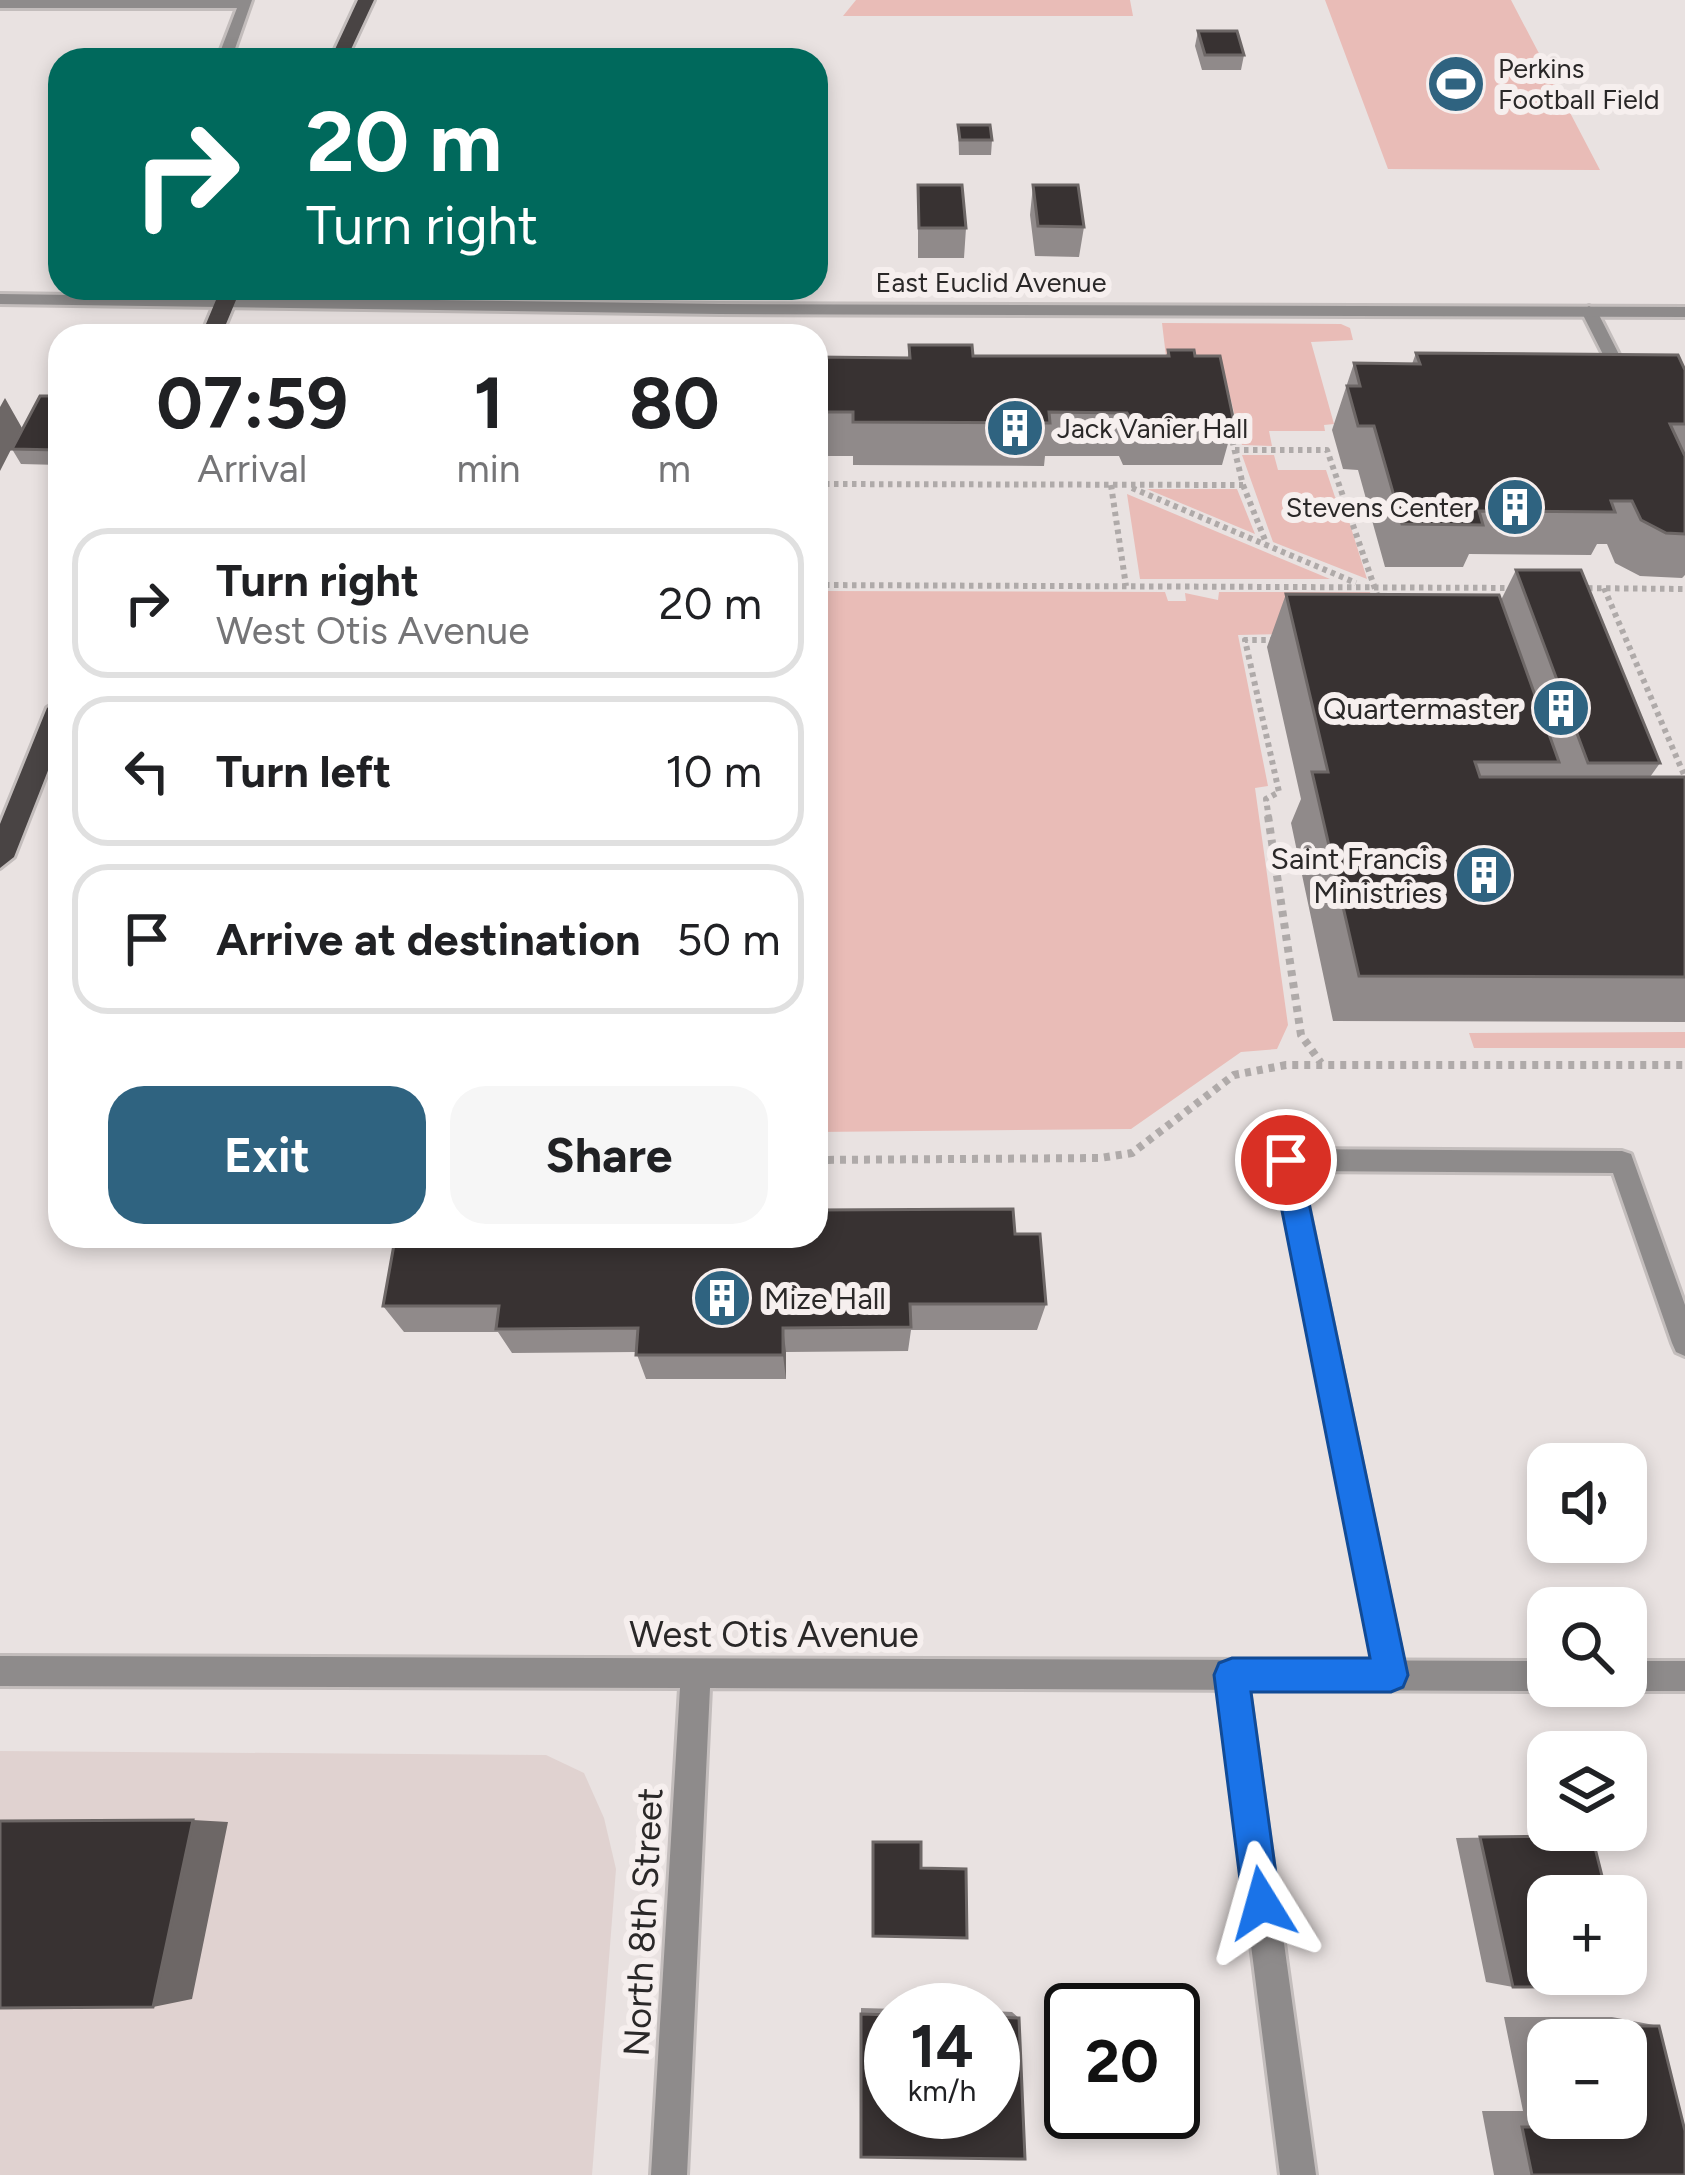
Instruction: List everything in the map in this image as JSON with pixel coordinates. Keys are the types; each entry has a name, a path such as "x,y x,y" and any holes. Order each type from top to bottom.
{"main road":[{"path":"344,48 366,0"},
{"path":"0,856 48,738"}],"street":[{"path":"0,4 245,2 228,48"},
{"name":"East Euclid Avenue","path":"0,299 48,294"},
{"name":"East Euclid Avenue","path":"653,300 1685,312"},
{"path":"1589,311 1626,384"},
{"path":"1391,1675 1286,1160 1622,1162 1685,1343"},
{"name":"West Otis Avenue","path":"0,1671 1527,1676"},
{"name":"North 8th Street","path":"669,2175 696,1673"},
{"path":"1232,1675 1298,2175"},
{"path":"1647,1676 1685,1676"}],"path":[{"path":"1224,406 1243,485 1267,546"},
{"path":"1234,450 1328,450 1386,621"},
{"path":"828,484 1243,485"},
{"path":"1111,485 1126,586"},
{"path":"1125,485 1364,586"},
{"path":"828,585 1534,588"},
{"path":"1443,586 1448,604"},
{"path":"1557,588 1685,589"},
{"path":"1604,588 1685,777"},
{"path":"1293,640 1245,640 1279,791 1266,799 1301,1035 1322,1064"},
{"path":"828,1160 1100,1158 1132,1153 1234,1076 1322,1064 1685,1065"}],"shaded area":[{"path":"856,0 1130,0 1133,16 843,16"},
{"name":"Perkins Football Field","path":"1325,0 1511,0 1600,170 1388,169"},
{"path":"1162,323 1341,324 1350,328 1353,340 1311,342 1334,424 1324,425 1325,431 1269,431 1272,446 1242,445 1226,380 1184,379 1168,373"},
{"path":"1242,455 1274,455 1278,470 1326,470 1335,497 1343,502 1367,579 1273,542"},
{"path":"1147,489 1237,489 1255,534"},
{"path":"1127,494 1330,579 1140,579"},
{"path":"828,591 1165,592 1168,601 1186,601 1185,593 1218,600 1219,592 1370,592 1377,617 1282,634 1238,635 1268,786 1255,788 1288,1025 1277,1049 1241,1052 1131,1129 828,1132"},
{"path":"1685,1032 1685,1048 1474,1048 1469,1033"},
{"path":"0,1751 546,1755 584,1773 604,1818 616,1869 592,2175 0,2175"}],"building":[{"path":"1198,31 1237,31 1244,55 1205,55"},
{"path":"958,125 990,125 992,140 960,140"},
{"path":"918,185 962,185 966,228 919,228"},
{"path":"1033,185 1078,185 1084,227 1038,226"},
{"path":"909,345 972,345 973,356 1169,356 1168,350 1194,350 1195,356 1220,356 1234,422 1132,421 1127,413 1049,412 1050,423 853,422 853,412 828,412 828,357 910,358"},
{"name":"Stevens Center","path":"1416,353 1678,355 1685,370 1685,424 1670,424 1685,456 1685,534 1666,533 1641,520 1632,501 1611,501 1615,512 1479,511 1483,525 1402,524 1374,426 1358,426 1347,386 1360,386 1354,363 1420,364"},
{"path":"40,396 48,396 48,450 12,449"},
{"path":"1516,570 1581,570 1660,763 1588,763"},
{"name":"Saint Francis Ministries","path":"1286,594 1499,595 1559,762 1475,762 1480,777 1685,777 1685,977 1359,976 1312,772 1328,772"},
{"name":"Mize Hall","path":"1013,1209 1015,1234 1040,1234 1046,1304 910,1304 911,1327 783,1328 783,1355 636,1355 638,1328 496,1329 499,1306 383,1306 393,1248 828,1248 828,1210"},
{"path":"193,1820 153,2007 0,2008 0,1821"},
{"path":"1480,1837 1527,1837 1527,1851 1596,1851 1602,1875 1527,1875 1527,1987 1513,1987"},
{"path":"873,1842 921,1842 921,1868 966,1869 967,1938 873,1936"},
{"path":"861,2014 864,2139 1020,2139 1020,2042 1025,2159 861,2157"},
{"path":"1647,2026 1659,2026 1685,2131 1685,2175 1532,2175 1522,2127 1527,2127 1527,2139 1647,2139"}],"place":[{"name":"Perkins Football Field","path":"1456,84"},
{"name":"Jack Vanier Hall","path":"1015,428"},
{"name":"Stevens Center","path":"1515,507"},
{"name":"Quartermaster","path":"1561,708"},
{"name":"Saint Francis Ministries","path":"1484,875"},
{"name":"Mize Hall","path":"722,1298"}],"route":[{"path":"1262,1903 1232,1675 1391,1675 1286,1160"}]}
